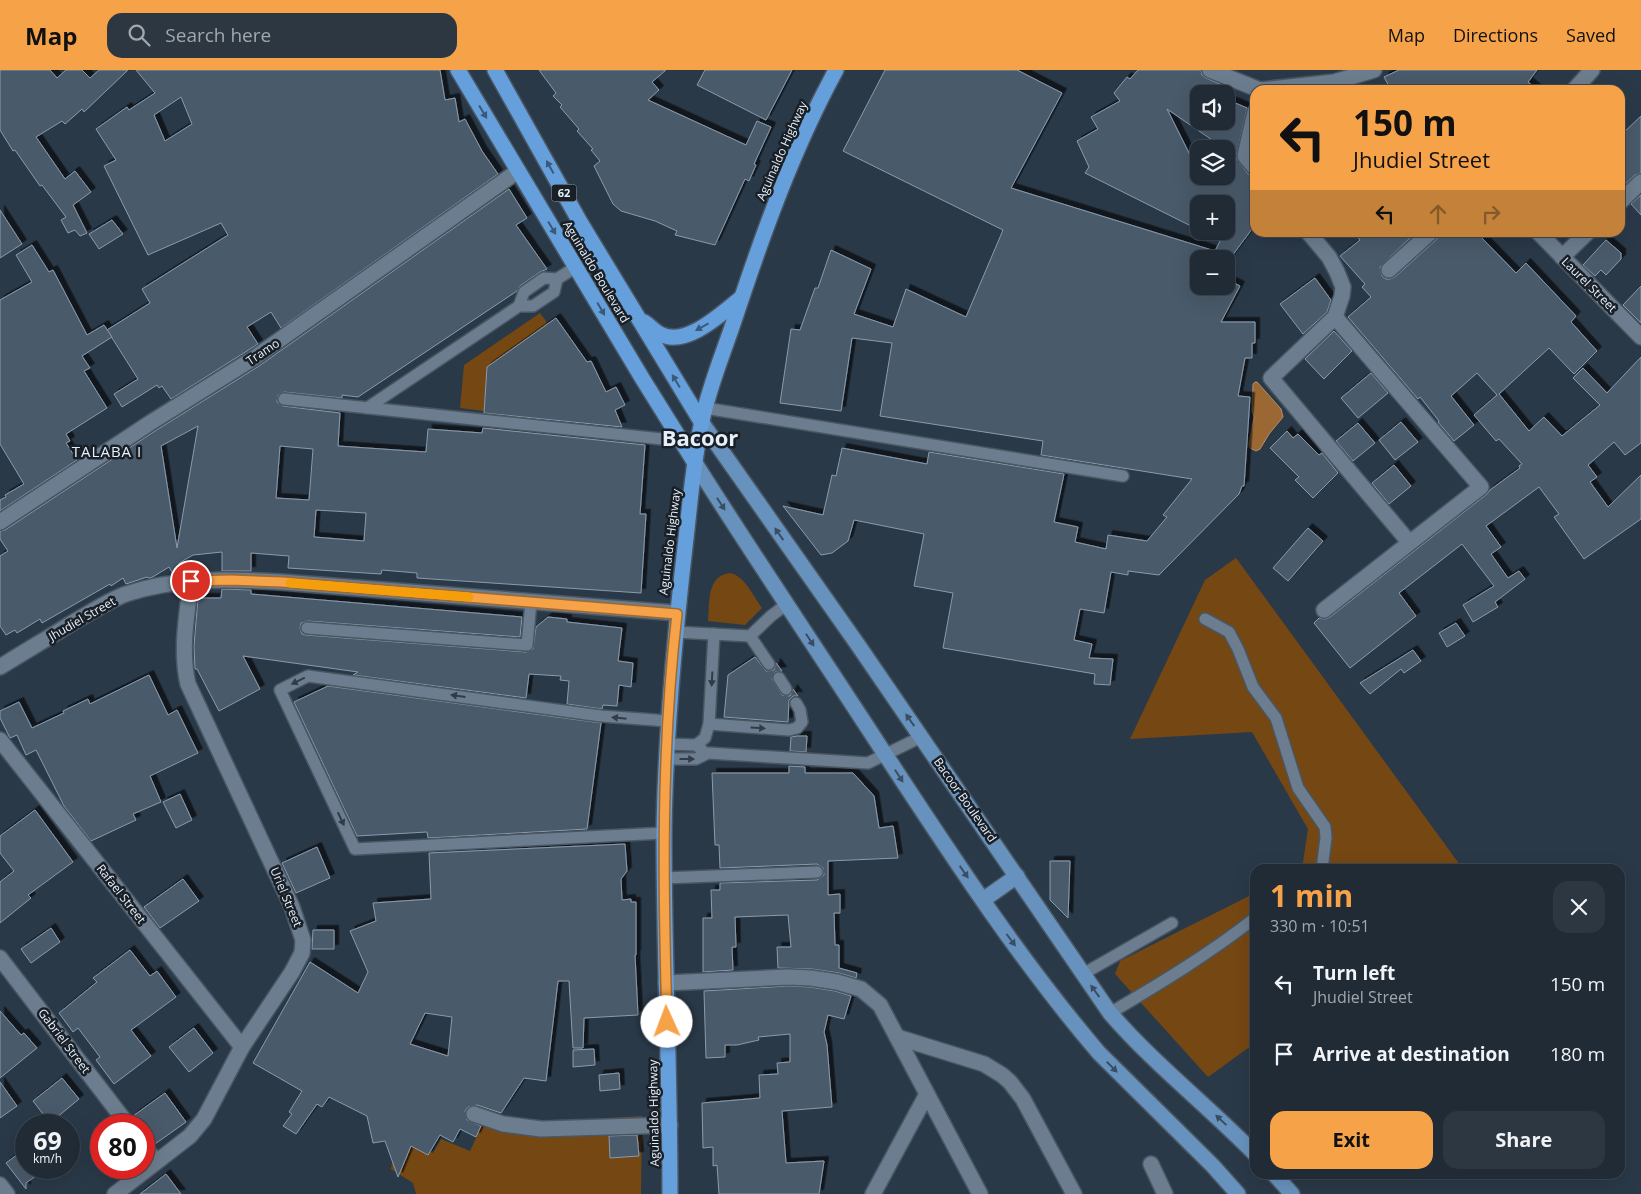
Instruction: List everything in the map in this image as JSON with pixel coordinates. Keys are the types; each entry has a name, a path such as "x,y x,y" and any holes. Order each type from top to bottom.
{"highway":[{"name":"Aguinaldo Boulevard","path":"458,70 695,463"},
{"name":"Aguinaldo Boulevard","path":"495,70 580,222 636,315 704,415"},
{"name":"Aguinaldo Highway","path":"670,1194 664,878 666,751 675,632 695,463 704,415 741,298 772,212 793,161 836,70"},
{"path":"636,315 660,334 675,337 688,334 706,326 741,298"}],"main road":[{"name":"Bacoor Boulevard","path":"704,415 1110,1013 1127,1032 1250,1149"},
{"path":"695,463 885,754 983,900 1042,981 1099,1053 1213,1166 1238,1194"},
{"path":"983,900 1017,876"},
{"path":"1278,1179 1292,1194"}],"street":[{"path":"1306,85 1334,82 1374,70"},
{"path":"1578,85 1592,70"},
{"path":"1212,71 1250,86"},
{"path":"1250,134 1245,156 1250,162"},
{"name":"Tramo","path":"0,522 150,423 254,358 518,171"},
{"path":"1625,197 1641,182"},
{"path":"1312,237 1329,257 1338,272 1343,287 1342,296 1334,317 1271,378 1409,542"},
{"path":"1389,270 1425,237"},
{"name":"Laurel Street","path":"1543,237 1641,337"},
{"path":"1562,257 1583,237"},
{"path":"1324,610 1481,487 1334,317"},
{"name":"Jhudiel Street","path":"0,667 111,601 148,588 191,581 282,582 677,614"},
{"name":"Uriel Street","path":"116,1194 190,1136 204,1119 242,1047 302,954 303,940 292,907 188,684 184,667 184,653 191,581"},
{"name":"Rafael Street","path":"0,740 242,1047"},
{"name":"Gabriel Street","path":"0,958 120,1114"},
{"path":"666,983 788,977 837,982 861,990 880,1005 980,1194"},
{"path":"897,1037 984,1064 1010,1082 1023,1099 1074,1194"},
{"path":"877,1192 927,1094"},
{"path":"474,1114 503,1124 541,1129 670,1124"},
{"path":"1152,1164 1165,1194"},
{"path":"0,1185 7,1194"}],"lane":[{"path":"519,306 524,292 544,278 558,279 576,267"},
{"path":"367,408 519,306 534,306 554,292 558,279"},
{"path":"284,399 681,441"},
{"path":"704,415 1123,476"},
{"path":"307,628 527,645 531,602"},
{"path":"675,632 750,636 787,604"},
{"path":"1205,619 1229,632 1253,687 1276,718 1298,788 1324,827 1326,838 1324,864"},
{"path":"666,751 696,745 705,738 709,724 714,634"},
{"path":"750,636 769,664"},
{"path":"664,833 355,849 280,690 308,676 614,717 668,721"},
{"path":"779,678 786,689"},
{"path":"709,724 789,730 797,728 802,722 800,710 796,703"},
{"path":"666,751 696,759 708,754 868,763 921,737"},
{"path":"696,745 708,754"},
{"path":"664,878 817,872"},
{"path":"1110,1013 1184,969 1222,944 1250,922"},
{"path":"1082,974 1172,923"}],"shaded area":[{"path":"540,313 548,324 487,367 484,411 460,408 464,365"},
{"path":"1255,382 1281,409 1283,417 1260,449 1256,451 1250,448 1249,445 1254,417 1252,411 1253,384"},
{"path":"1236,558 1459,864 1303,864 1308,829 1252,732 1130,739 1205,580"},
{"path":"730,573 744,582 762,608 745,625 708,621 713,585 722,575"},
{"path":"1250,896 1250,1047 1208,1077 1115,974 1120,961"},
{"path":"642,1116 641,1194 416,1194 413,1183 391,1169 394,1154 403,1139 433,1153 441,1139 470,1151 484,1121 544,1122"}],"building":[{"path":"0,70 50,70 57,78 66,70 82,70 90,78 99,70 128,70 84,112 82,109 65,124 62,121 36,137 65,179 75,171 91,192 73,205 87,233 80,236 75,230 68,233 61,220 66,217 42,185 40,186 15,150 13,151 0,130"},
{"path":"136,70 440,70 445,100 455,98 459,122 465,119 482,151 498,174 281,328 271,312 247,327 258,344 171,399 162,386 159,388 157,385 122,407 114,394 138,379 107,330 150,303 142,289 228,235 221,223 148,255 104,166 116,160 96,129 127,107 129,110 155,93","holes":["181,97 192,124 165,141 154,115"]},
{"path":"539,70 666,70 652,82 659,90 648,100 746,145 757,121 771,127 754,164 756,165 749,181 745,179 715,245 675,235 677,231 655,221 621,211 613,204 594,166 600,161 591,150 593,149 577,131 579,129 560,107 562,105 553,96 556,93"},
{"path":"705,70 792,70 766,120 697,85"},
{"path":"885,70 1017,70 1062,93 1011,188 1212,250 1190,250 1190,295 1235,295 1235,284 1240,286 1221,322 1255,322 1255,343 1252,343 1252,358 1245,358 1238,396 1250,397 1244,486 1242,486 1239,494 1159,575 1128,571 1128,575 1111,572 1104,613 1080,609 1074,640 1092,644 1089,658 1113,659 1110,685 1094,684 1095,674 943,648 953,593 914,586 924,534 854,520 848,541 832,553 821,555 783,506 823,515 832,475 836,476 842,448 927,464 929,452 1064,474 1054,522 1078,527 1075,542 1106,549 1108,535 1147,541 1167,517 1163,515 1192,479 1041,455 1043,441 880,416 892,343 852,338 841,411 780,403 791,329 800,330 815,288 818,288 831,250 871,269 854,314 893,327 906,289 966,317 1003,230 843,151"},
{"path":"1138,70 1201,70 1202,75 1206,78 1222,85 1190,85 1190,125 1167,109 1190,155 1190,185 1235,185 1235,140 1212,140 1198,130 1235,130 1235,103 1247,108 1236,158 1250,175 1250,232 1235,252 1235,250 1216,250 1220,241 1218,240 1235,240 1235,195 1190,195 1190,226 1085,173 1089,167 1077,141 1098,129 1091,117 1120,101 1114,93 1127,77 1130,79"},
{"path":"1399,70 1537,70 1528,82 1532,85 1388,85 1384,77"},
{"path":"1641,116 1641,173 1635,175 1625,184 1625,131"},
{"path":"509,189 527,218 516,225 547,269 358,397 342,395 342,398 284,392 278,395 277,402 283,406 340,413 338,446 426,452 428,429 482,433 483,428 645,445 640,514 646,514 641,593 417,578 417,573 382,570 381,574 288,568 289,556 251,553 251,571 222,571 222,552 193,555 179,563 181,573 173,574 169,567 151,578 147,577 126,584 123,578 42,623 40,619 17,633 15,630 6,635 0,626 0,556 8,551 0,539 0,531 5,530 155,431 259,366","holes":["198,426 177,548 161,446","280,446 313,449 309,500 276,498","316,510 366,513 364,541 314,537"]},
{"path":"1641,195 1641,215 1631,204"},
{"path":"0,210 22,244 0,258"},
{"path":"112,220 123,234 99,249 89,234"},
{"path":"1357,237 1411,237 1380,267 1382,276 1390,279 1395,277 1438,237 1481,237 1516,273 1526,263 1576,316 1571,322 1597,351 1574,374 1549,348 1499,394 1529,431 1544,417 1562,436 1600,405 1573,378 1583,368 1607,393 1641,357 1641,443 1625,455 1614,442 1588,465 1597,477 1590,482 1608,507 1641,475 1641,519 1584,559 1554,517 1559,514 1539,487 1486,526 1501,547 1491,554 1508,578 1519,571 1525,579 1495,602 1498,607 1473,622 1463,605 1494,586 1462,544 1399,593 1416,616 1350,668 1314,623 1319,618 1325,619 1330,617 1520,468 1519,466 1522,464 1499,439 1496,441 1474,415 1497,395 1477,373 1451,396 1474,425 1454,441 1420,397 1418,399 1348,317 1371,297 1362,287 1365,284 1340,256 1360,240"},
{"path":"1606,240 1621,253 1621,259 1606,275 1601,270 1595,276 1583,265"},
{"path":"32,245 49,272 53,270 87,335 104,325 112,337 82,356 90,368 84,371 107,408 66,434 70,441 66,443 77,460 0,511 0,500 24,484 0,444 0,300 32,282 16,255"},
{"path":"1315,278 1331,300 1327,312 1303,334 1280,304"},
{"path":"1641,286 1641,323 1623,305"},
{"path":"556,318 587,362 591,361 606,392 616,387 625,405 615,410 622,427 484,413 487,367"},
{"path":"1334,331 1352,351 1324,379 1305,359"},
{"path":"1371,373 1388,393 1358,418 1341,398"},
{"path":"1401,422 1418,442 1395,460 1379,440"},
{"path":"1358,423 1375,443 1353,461 1336,441"},
{"path":"1287,431 1293,438 1298,434 1319,455 1322,453 1338,473 1313,498 1295,480 1299,477 1270,448"},
{"path":"1394,465 1411,486 1389,504 1372,483"},
{"path":"1308,528 1323,541 1288,581 1273,568"},
{"path":"222,589 251,590 251,594 522,617 520,637 308,621 301,623 300,628 302,634 306,635 526,652 533,649 536,627 548,617 567,619 567,622 622,628 618,661 633,663 631,687 619,685 617,706 603,705 602,709 567,704 569,681 560,680 561,676 529,674 526,698 353,675 358,672 243,656 260,689 219,711 197,669 195,669 194,646 198,598 221,598"},
{"path":"1456,623 1465,636 1447,647 1439,633"},
{"path":"1413,650 1421,661 1404,673 1401,669 1370,694 1360,683"},
{"path":"755,657 766,671 774,670 776,663 782,671 775,672 772,679 782,695 790,696 793,689 798,696 793,696 789,700 788,722 724,717 728,675"},
{"path":"149,675 168,715 177,710 198,753 150,776 161,802 133,814 136,820 91,841 64,806 36,750 26,755 17,735 10,738 0,718 0,711 19,702 32,728 88,699 90,704"},
{"path":"328,686 601,723 587,829 428,838 427,832 357,836 294,702"},
{"path":"807,736 806,752 790,751 791,737"},
{"path":"789,766 805,767 805,773 853,773 874,796 879,828 893,826 898,858 828,861 828,895 840,894 840,913 834,913 835,945 839,945 839,968 857,973 856,978 812,969 778,968 777,947 791,947 788,915 735,917 736,947 732,947 733,970 703,972 703,918 712,918 711,890 720,890 720,883 817,880 824,875 823,868 817,864 720,868 719,845 715,845 712,773 789,773"},
{"path":"180,794 192,820 176,828 163,802"},
{"path":"35,810 73,862 28,895 31,898 0,923 0,882 14,871 0,853 0,836"},
{"path":"625,844 627,871 621,879 622,900 631,899 631,902 636,902 635,955 638,1015 584,1018 583,1048 573,1048 569,981 558,981 546,1081 524,1078 501,1113 477,1105 468,1107 465,1111 467,1120 481,1126 476,1137 460,1129 453,1142 440,1135 428,1155 411,1146 398,1177 385,1141 373,1143 367,1116 329,1097 322,1107 317,1104 296,1134 283,1126 292,1114 289,1112 302,1091 253,1063 310,962 358,993 368,972 350,931 376,921 373,903 431,899 429,853","holes":["425,1013 452,1017 448,1056 410,1044"]},
{"path":"317,847 330,878 296,893 282,863"},
{"path":"1050,861 1070,861 1068,918 1050,900"},
{"path":"183,879 199,901 160,928 144,907"},
{"path":"51,928 60,942 31,963 21,949"},
{"path":"313,930 334,930 334,949 312,949"},
{"path":"130,950 150,976 157,971 176,997 131,1030 151,1056 114,1084 96,1060 100,1057 78,1028 73,1032 59,1013 97,982 93,978"},
{"path":"788,986 810,987 851,996 844,1019 828,1015 824,1032 827,1045 832,1107 782,1111 786,1163 824,1161 819,1194 719,1194 717,1165 713,1166 713,1147 703,1148 702,1103 760,1098 759,1075 778,1074 777,1063 790,1062 790,1034 758,1037 759,1040 737,1045 725,1045 725,1057 706,1058 704,991"},
{"path":"0,1011 21,1035 24,1033 37,1048 0,1078"},
{"path":"194,1028 213,1053 189,1072 169,1047"},
{"path":"594,1049 595,1065 573,1067 573,1050"},
{"path":"619,1073 620,1089 600,1091 599,1075"},
{"path":"62,1078 79,1099 61,1114 43,1114 33,1101"},
{"path":"0,1082 17,1106 0,1118"},
{"path":"165,1093 186,1122 155,1144 155,1114 136,1114"},
{"path":"637,1135 639,1156 610,1158 609,1136"},
{"path":"15,1156 15,1175 6,1163"},
{"path":"166,1174 181,1194 140,1194"},
{"path":"18,1179 32,1179 26,1183 26,1189"}],"slow traffic":[{"path":"290,583 469,597"}],"district":[{"name":"Bacoor","path":"700,438"},
{"name":"TALABA I","path":"107,452"}],"route":[{"path":"191,581 282,582 677,614 668,721 664,833 667,1022"}]}
